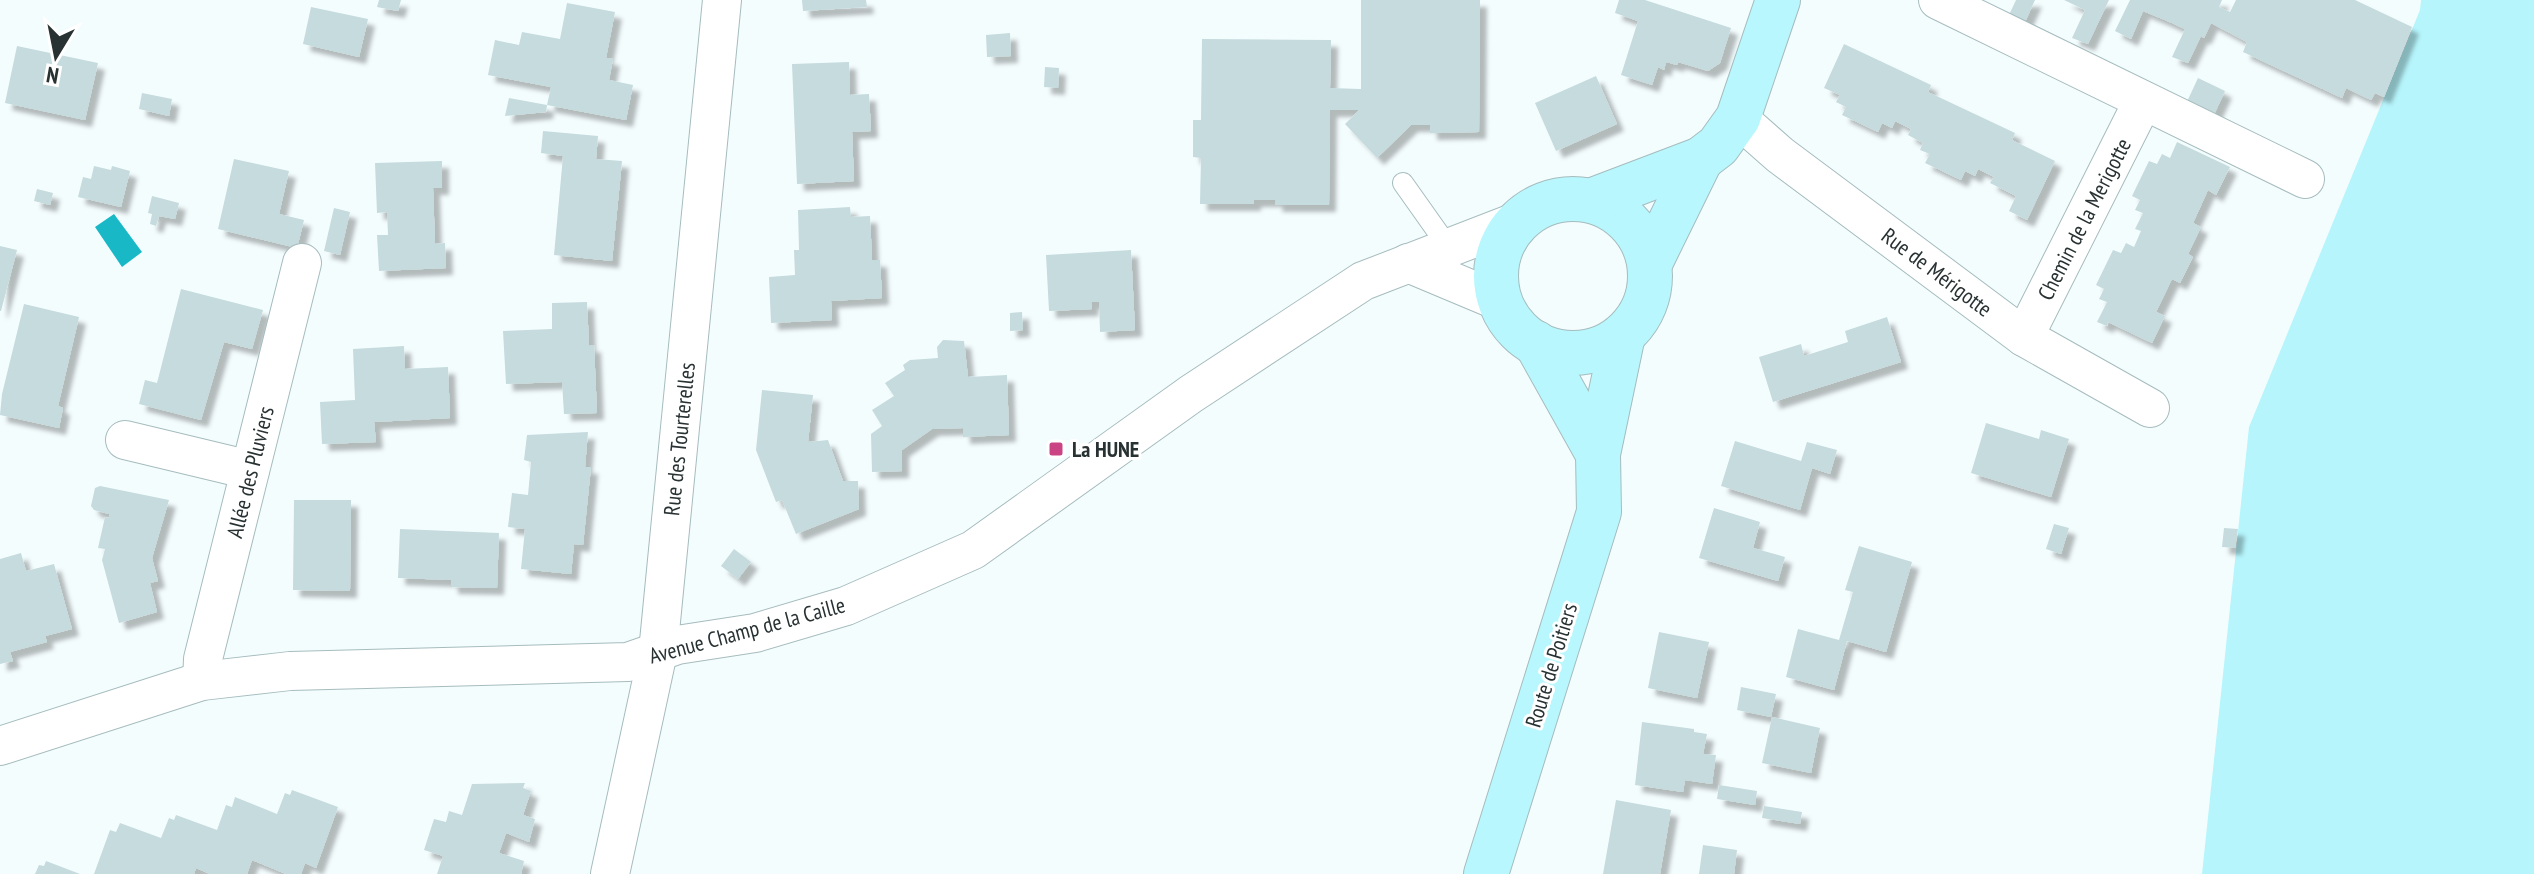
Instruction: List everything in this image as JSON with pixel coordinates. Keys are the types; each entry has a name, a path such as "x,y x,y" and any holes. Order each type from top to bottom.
{"street":[{"name":"Rue des Tourterelles","path":"610,874 658,652 722,0"},
{"path":"1593,200 1621,214 1641,236 1650,263 1649,295 1635,324 1613,343 1586,353 1555,351 1526,338 1506,316 1496,290 1497,257 1511,230 1533,209 1561,199 1593,200 1701,159 1718,146 1738,118 1778,0"},
{"path":"1938,0 2305,179"},
{"name":"Chemin de la Merigotte","path":"2024,337 2143,101"},
{"name":"Rue de Mérigotte","path":"1738,118 1780,155 2024,337 2150,408"},
{"path":"1650,263 1701,159"},
{"name":"Avenue Champ de la Caille","path":"0,746 202,681 290,671 628,662 677,645 755,633 846,606 973,550 1191,394 1363,281 1521,220"},
{"name":"Allée des Pluviers","path":"202,681 203,659 302,263"},
{"path":"1408,263 1501,302"},
{"name":"Route de Poitiers","path":"1486,874 1599,512 1598,454 1623,335"},
{"name":"Route de Poitiers","path":"1536,343 1598,454"},
{"path":"125,440 250,470"}],"lane":[{"path":"1403,183 1449,248"}],"shaded area":[{"path":"2421,0 2534,0 2534,874 2202,874 2249,427 2420,10"}],"water":[{"path":"114,214 142,252 122,267 95,227"}],"building":[{"path":"379,0 401,0 398,11 377,7"},
{"path":"802,0 866,0 867,7 803,11"},
{"path":"1361,0 1480,0 1479,132 1430,133 1430,125 1411,125 1377,158 1345,124 1359,110 1330,110 1329,205 1275,205 1276,200 1254,200 1254,204 1200,204 1201,158 1193,157 1193,120 1201,120 1202,39 1331,40 1330,88 1361,89"},
{"path":"1619,0 1645,0 1731,28 1720,63 1708,71 1678,62 1677,65 1666,62 1664,70 1658,67 1652,85 1621,75 1638,21 1615,13"},
{"path":"2016,0 2035,0 2025,22 2009,15"},
{"path":"2064,0 2109,0 2088,44 2072,38 2085,10"},
{"path":"2130,0 2222,0 2219,7 2230,12 2236,0 2355,0 2412,27 2384,97 2375,93 2371,100 2346,88 2342,98 2243,52 2247,42 2211,23 2188,63 2172,57 2185,29 2165,20 2143,11 2131,39 2115,31"},
{"path":"567,3 615,12 606,58 613,59 609,80 633,85 626,120 547,105 551,87 488,75 495,40 519,45 522,32 560,39"},
{"path":"311,7 368,19 359,57 303,44"},
{"path":"1010,33 1011,56 987,57 986,35"},
{"path":"1844,44 1931,85 1928,92 2015,133 2012,140 2055,161 2027,220 2009,211 2016,196 1990,183 1994,177 1978,169 1975,176 1965,171 1961,180 1925,163 1930,154 1920,150 1923,143 1908,135 1911,129 1895,121 1892,128 1882,123 1878,132 1842,115 1846,107 1836,102 1840,95 1824,88"},
{"path":"17,46 98,63 85,120 5,103"},
{"path":"849,62 850,95 869,94 871,131 852,132 854,181 797,184 792,64"},
{"path":"1045,67 1059,68 1058,88 1044,87"},
{"path":"1596,76 1617,124 1556,151 1535,103"},
{"path":"2198,78 2225,91 2212,119 2185,106"},
{"path":"142,93 172,99 169,116 139,109"},
{"path":"509,98 547,105 546,112 505,116"},
{"path":"543,131 598,136 596,159 622,161 612,261 554,255 563,156 541,153"},
{"path":"2177,142 2230,167 2216,195 2208,190 2193,223 2201,227 2188,254 2193,257 2180,283 2172,279 2156,312 2165,316 2152,343 2108,322 2107,326 2097,322 2107,302 2099,299 2104,289 2096,285 2113,250 2121,253 2126,243 2134,247 2141,231 2135,229 2143,213 2135,210 2140,200 2132,196 2149,161 2157,164 2162,154 2170,158"},
{"path":"234,159 289,171 279,214 304,220 297,248 218,229"},
{"path":"442,161 442,188 433,188 435,244 445,243 446,268 379,271 377,235 388,235 387,212 377,213 375,163"},
{"path":"94,166 111,170 112,166 130,171 121,207 78,197 83,177 91,179"},
{"path":"37,189 53,193 50,205 34,201"},
{"path":"152,196 179,203 175,219 159,216 156,226 150,224 152,214 148,213"},
{"path":"850,207 851,217 870,216 872,260 880,260 882,298 831,301 832,320 771,323 769,277 795,275 794,250 799,250 798,210"},
{"path":"334,208 350,212 340,255 324,251"},
{"path":"0,246 17,250 1,311 0,311"},
{"path":"1131,250 1135,330 1100,332 1099,302 1091,302 1092,309 1049,311 1046,255"},
{"path":"181,289 263,310 252,349 224,342 201,420 139,404 145,380 157,383"},
{"path":"587,302 589,346 594,345 597,413 564,414 562,382 506,384 503,331 552,329 552,303"},
{"path":"24,304 79,317 58,406 63,408 59,428 0,415 2,394"},
{"path":"1022,312 1023,330 1010,331 1010,313"},
{"path":"1887,317 1901,362 1773,402 1759,357 1801,344 1804,356 1848,342 1845,331"},
{"path":"943,340 964,341 968,377 1007,375 1009,435 963,437 963,428 932,429 902,450 902,471 872,472 871,434 882,426 872,410 894,396 885,383 905,370 903,365 910,360 938,358 937,347"},
{"path":"404,346 405,369 448,367 450,418 374,422 376,442 322,444 320,402 355,400 353,349"},
{"path":"762,390 813,395 808,442 828,440 843,481 858,481 859,509 796,534 782,500 776,502 756,450"},
{"path":"1986,423 2039,439 2041,430 2069,439 2051,497 1971,473"},
{"path":"588,432 585,467 591,467 583,545 574,544 571,574 521,569 525,529 508,527 512,493 528,495 531,462 524,460 527,435"},
{"path":"1735,441 1801,461 1807,442 1837,450 1830,474 1812,468 1800,510 1721,486"},
{"path":"100,486 169,500 152,558 158,581 150,583 157,612 119,623 102,560 105,549 98,548 105,517 109,518 109,514 94,510 91,506 95,488"},
{"path":"294,500 351,500 350,591 293,590"},
{"path":"1714,508 1760,522 1753,548 1785,557 1778,581 1699,558"},
{"path":"2054,524 2069,528 2061,554 2046,549"},
{"path":"2224,528 2238,529 2235,548 2222,547"},
{"path":"400,529 499,533 497,588 451,587 451,580 398,578"},
{"path":"1859,546 1912,562 1886,652 1847,641 1834,690 1786,677 1798,629 1839,640 1853,592 1845,590"},
{"path":"734,549 751,562 738,579 721,566"},
{"path":"21,553 26,571 54,564 72,629 45,636 47,642 10,652 13,661 0,664 0,559"},
{"path":"1659,632 1709,642 1697,698 1648,688"},
{"path":"1741,687 1776,694 1771,717 1737,710"},
{"path":"1772,717 1820,728 1811,773 1762,763"},
{"path":"1642,722 1694,729 1694,732 1707,734 1703,754 1716,755 1712,784 1685,780 1683,792 1635,785"},
{"path":"525,783 523,788 531,791 523,815 535,819 529,842 506,833 499,853 524,861 521,874 437,874 443,856 424,850 434,819 446,822 449,811 462,815 472,784"},
{"path":"1719,785 1757,791 1755,805 1717,799"},
{"path":"292,790 338,807 316,868 305,863 301,874 286,874 252,860 247,874 210,874 196,868 194,874 94,874 110,830 116,832 120,823 161,838 169,818 174,820 176,815 217,830 226,805 232,807 235,797 277,814 285,793 290,795"},
{"path":"1616,800 1671,810 1660,874 1603,874"},
{"path":"1764,806 1802,812 1800,824 1762,818"},
{"path":"1703,845 1737,850 1734,874 1699,874"},
{"path":"46,861 80,874 35,874 39,865 44,866"}],"place":[{"name":"La HUNE","path":"1056,449"}]}
